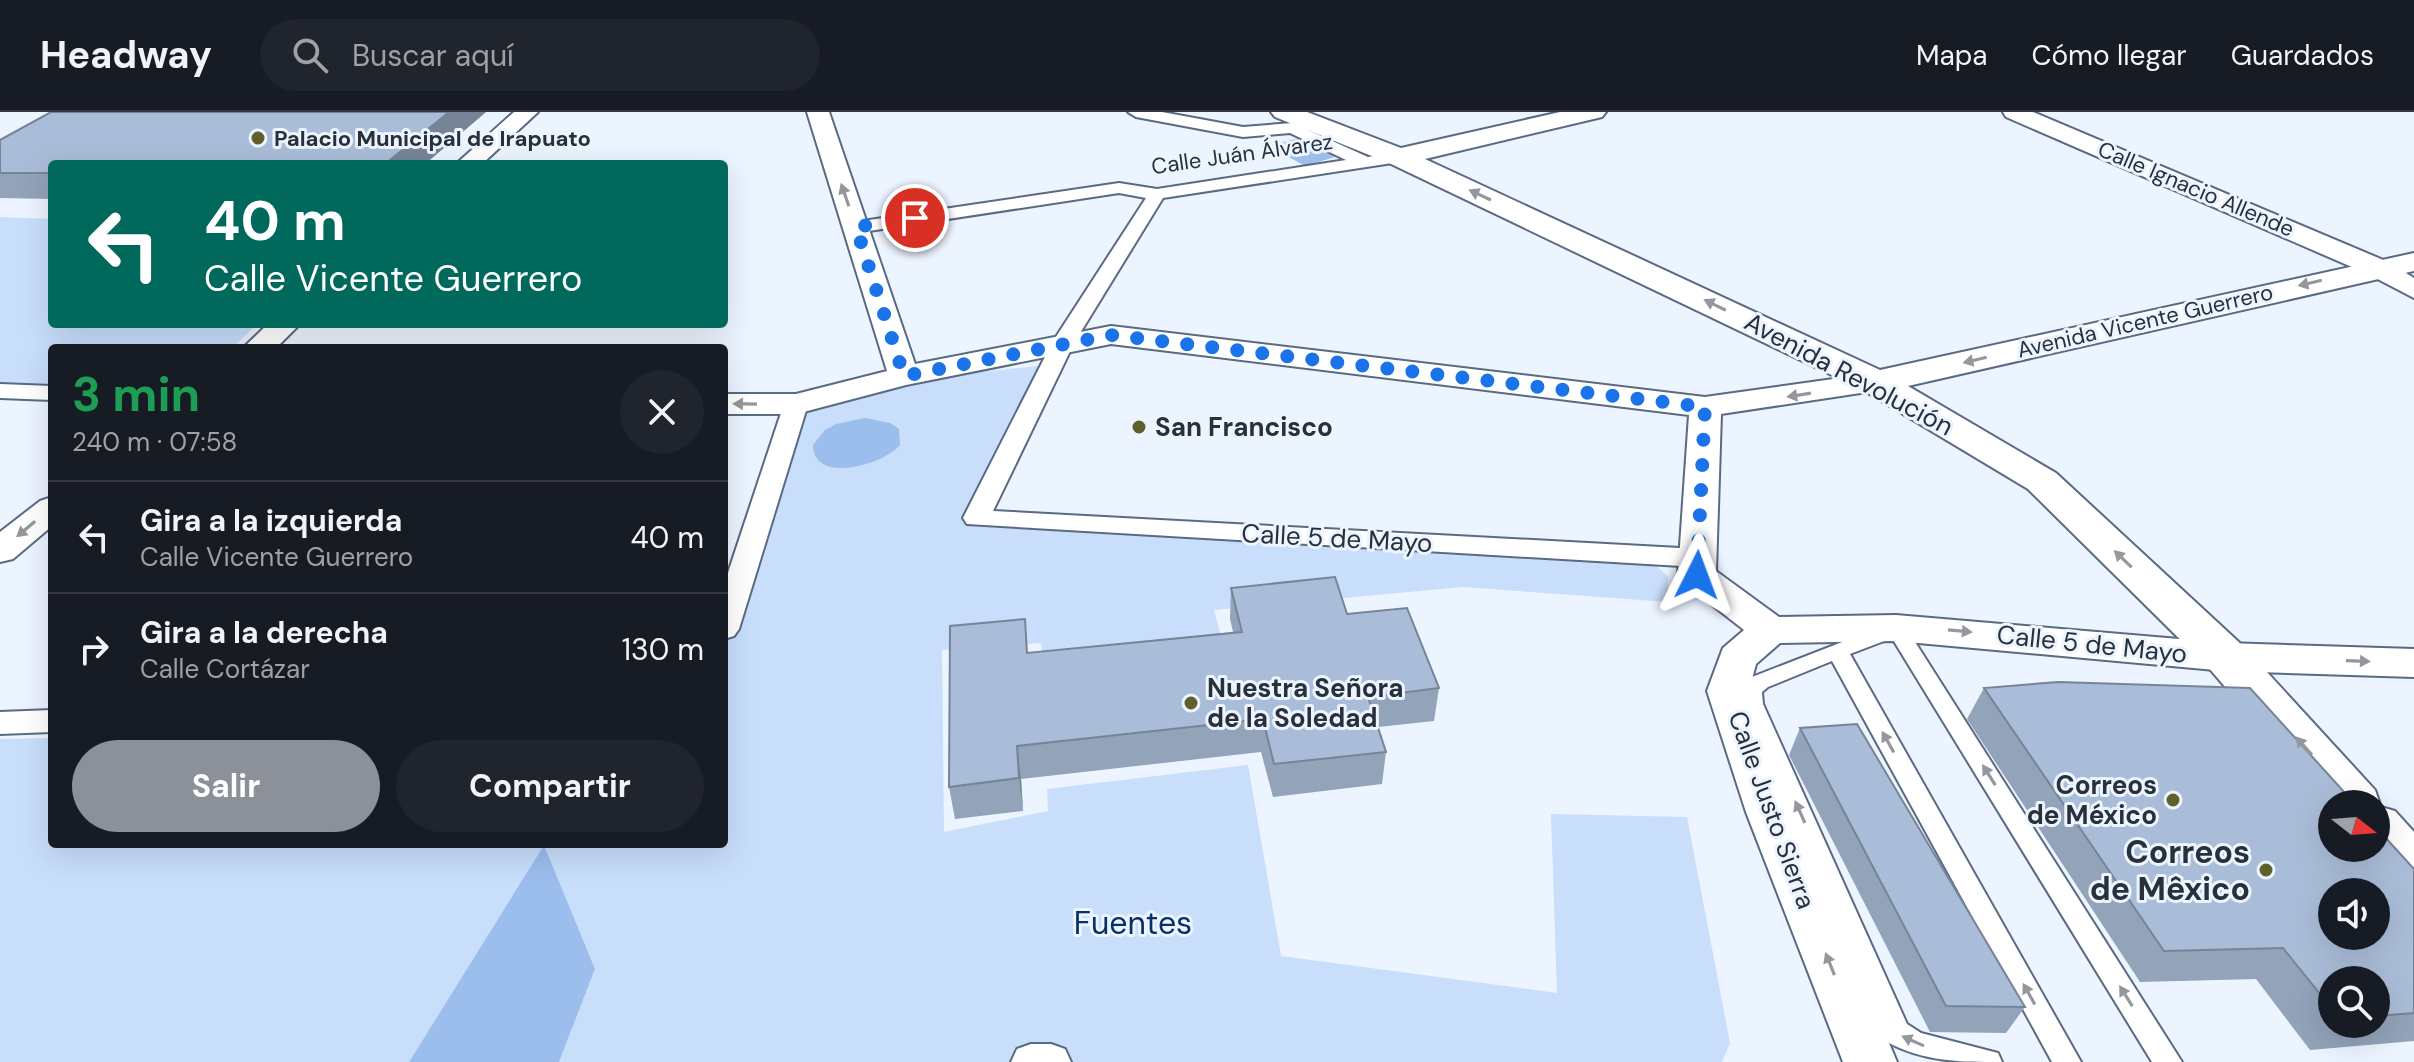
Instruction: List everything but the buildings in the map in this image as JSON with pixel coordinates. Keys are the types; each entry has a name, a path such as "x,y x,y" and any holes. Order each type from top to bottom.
{"street":[{"path":"473,160 527,112"},
{"path":"818,112 904,376"},
{"path":"1136,112 1243,132 1292,128 1381,159 1593,112"},
{"name":"Avenida Revolución","path":"1284,112 1381,159 1876,382 2042,481 2226,657 2344,790"},
{"name":"Calle Ignacio Allende","path":"2014,112 2378,268 2414,290"},
{"name":"Calle Juán Álvarez","path":"856,227 1119,188 1157,194 1381,159"},
{"path":"1063,343 1157,194"},
{"name":"Avenida Vicente Guerrero","path":"1876,382 2414,262"},
{"path":"262,344 280,328"},
{"path":"728,404 796,404 904,376 1111,335 1705,407 1876,382"},
{"name":"Calle 5 de Mayo","path":"1063,343 976,518 1698,558"},
{"path":"0,391 48,393"},
{"path":"728,616 796,404"},
{"path":"1705,407 1697,575 1770,630"},
{"path":"0,551 48,511"},
{"name":"Calle 5 de Mayo","path":"1770,630 1896,628 2226,657 2414,663"},
{"name":"Calle Justo Sierra","path":"1770,630 1737,658 1728,691 1769,812 1870,1062"},
{"path":"0,723 48,721"},
{"path":"2390,842 2414,869"},
{"path":"1031,1062 1051,1062"}],"lane":[{"path":"1988,1062 1915,1044 1897,1033 1752,704 1751,690 1760,682 1896,628 2168,1062"},
{"path":"1837,651 2067,1062"}],"green space":[{"path":"0,217 48,219 48,328 254,328 236,344 48,344 48,390 0,390"},
{"name":"Fuentes","path":"1038,366 976,517 1652,561 1668,577 1668,602 1463,587 1214,610 1227,658 1045,675 1041,643 942,650 944,832 1048,811 1047,789 1248,765 1281,956 1557,993 1551,814 1687,817 1730,1043 1722,1062 559,1062 595,969 545,848 728,848 728,618 802,414 923,378"},
{"name":"Fuentes","path":"48,738 48,848 542,848 409,1062 0,1062 0,739"}],"shaded area":[{"path":"1299,138 1335,157 1305,166 1269,146"},
{"path":"865,418 890,423 899,429 900,445 879,459 850,468 825,465 816,457 813,445 825,430 836,424"},
{"path":"542,848 545,848 595,969 559,1062 409,1062"}],"place":[{"name":"Palacio Municipal de Irapuato","path":"258,138"},
{"name":"San Francisco","path":"1139,427"},
{"name":"Nuestra Señora de la Soledad","path":"1191,703"},
{"name":"Correos de México","path":"2173,800"},
{"name":"Correos de Mêxico","path":"2266,870"}],"route":[{"path":"915,218 856,227 904,376 1111,335 1705,407 1697,575"}]}
